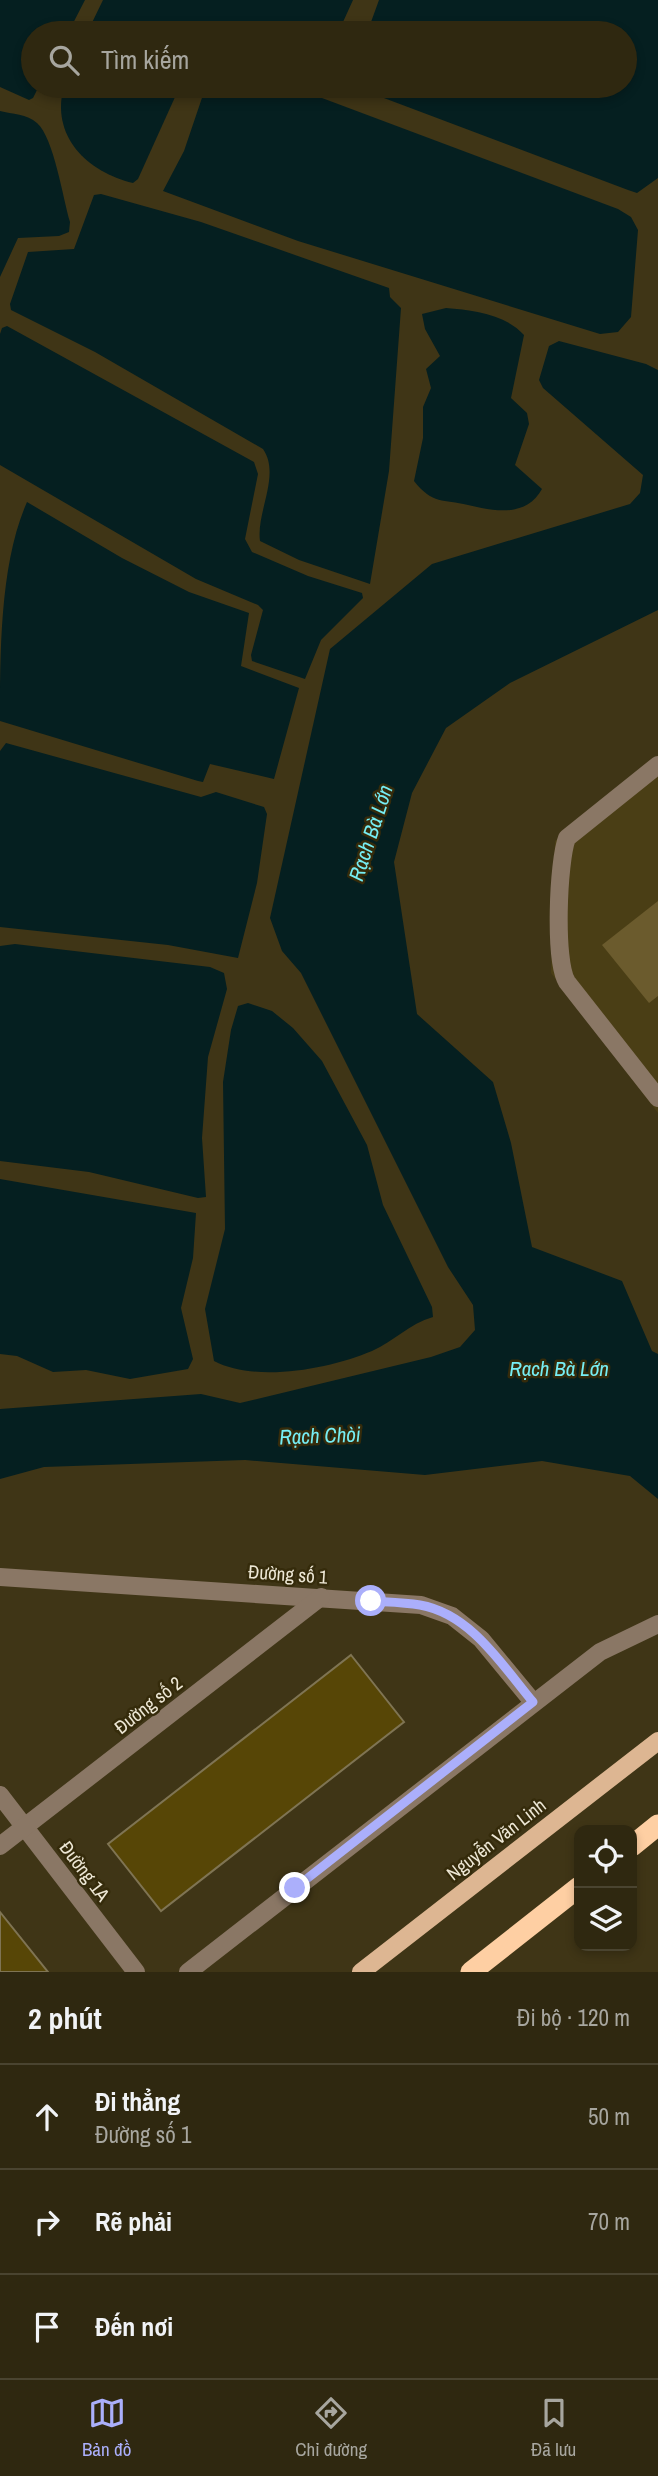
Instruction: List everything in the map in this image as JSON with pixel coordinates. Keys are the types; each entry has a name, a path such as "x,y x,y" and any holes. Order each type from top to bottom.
{"highway":[{"path":"637,1842 658,1825"},
{"path":"471,1972 578,1888"}],"main road":[{"name":"Nguyễn Văn Linh","path":"361,1972 658,1741"}],"street":[{"path":"658,765 567,838 562,857 560,960 567,982 658,1098"},
{"name":"Đường số 1","path":"0,1577 421,1605 452,1616 481,1639 533,1702"},
{"name":"Đường số 2","path":"0,1846 321,1597"},
{"path":"188,1972 600,1652 658,1624"},
{"name":"Đường 1A","path":"0,1795 136,1972"}],"shaded area":[{"path":"658,756 658,1113 551,973 555,841"},
{"path":"658,901 658,996 649,1003 602,945"}],"water":[{"path":"0,0 85,0 74,21 21,21 21,96 0,87"},
{"path":"103,0 353,0 343,21 93,21"},
{"path":"379,0 658,0 658,178 637,193 384,98 637,98 637,21 371,21"},
{"path":"62,98 175,98 138,179 133,183 101,170 87,161 76,149 62,121"},
{"path":"202,98 322,98 618,209 631,217 638,230 631,317 618,332 600,334 298,241 163,191 184,151"},
{"path":"0,111 29,118 43,131 53,155 70,222 69,232 59,236 18,238 0,277"},
{"path":"101,194 201,222 389,288 390,297 401,308 389,471 370,584 299,560 260,541 261,518 270,470 263,449 95,352 11,310 10,304 28,252 74,249 94,195"},
{"path":"446,308 478,312 498,318 508,322 524,335 511,398 527,413 529,424 515,465 542,489 527,505 499,510 439,500 427,494 414,481 423,438 423,407 431,388 426,369 440,356 425,329 422,314"},
{"path":"7,326 254,462 258,474 245,539 252,552 308,576 362,593 363,598 321,640 305,679 252,661 251,655 263,610 258,605 196,579 0,465 0,334 2,328"},
{"name":"Rạch Bà Lớn","path":"559,341 646,364 658,370 658,610 510,683 446,728 412,793 394,862 417,1014 493,1082 511,1143 532,1247 622,1281 652,1351 658,1354 658,1499 630,1476 542,1461 425,1475 245,1460 44,1467 0,1479 0,1409 201,1394 240,1403 431,1357 460,1347 475,1330 473,1305 448,1267 301,973 282,951 270,918 330,649 432,564 630,504 640,493 643,475 543,388 539,380 549,346"},
{"path":"27,502 122,558 189,592 249,613 241,666 299,688 274,779 210,764 203,782 198,781 0,721 3,608 11,552"},
{"path":"6,743 201,797 216,792 264,807 267,814 257,883 238,958 168,945 0,927 0,751"},
{"path":"15,944 210,967 224,973 227,989 208,1057 202,1138 206,1197 198,1198 89,1172 0,1161 0,946"},
{"path":"248,1003 272,1011 293,1028 322,1061 367,1145 383,1205 432,1307 433,1317 416,1324 380,1347 355,1358 314,1368 250,1371 231,1368 214,1361 205,1309 225,1229 223,1082 231,1030 238,1006"},
{"path":"0,1179 196,1213 193,1258 181,1308 193,1359 188,1369 130,1379 86,1370 53,1372 17,1356 0,1354"}],"building":[{"path":"351,1655 404,1722 161,1911 108,1844"},
{"path":"0,1912 48,1972 0,1972"}],"route":[{"path":"295,1888 533,1702 481,1639 452,1616 421,1605 371,1601"}],"water label":[{"name":"Rạch Chòi","path":"320,1436"}]}
